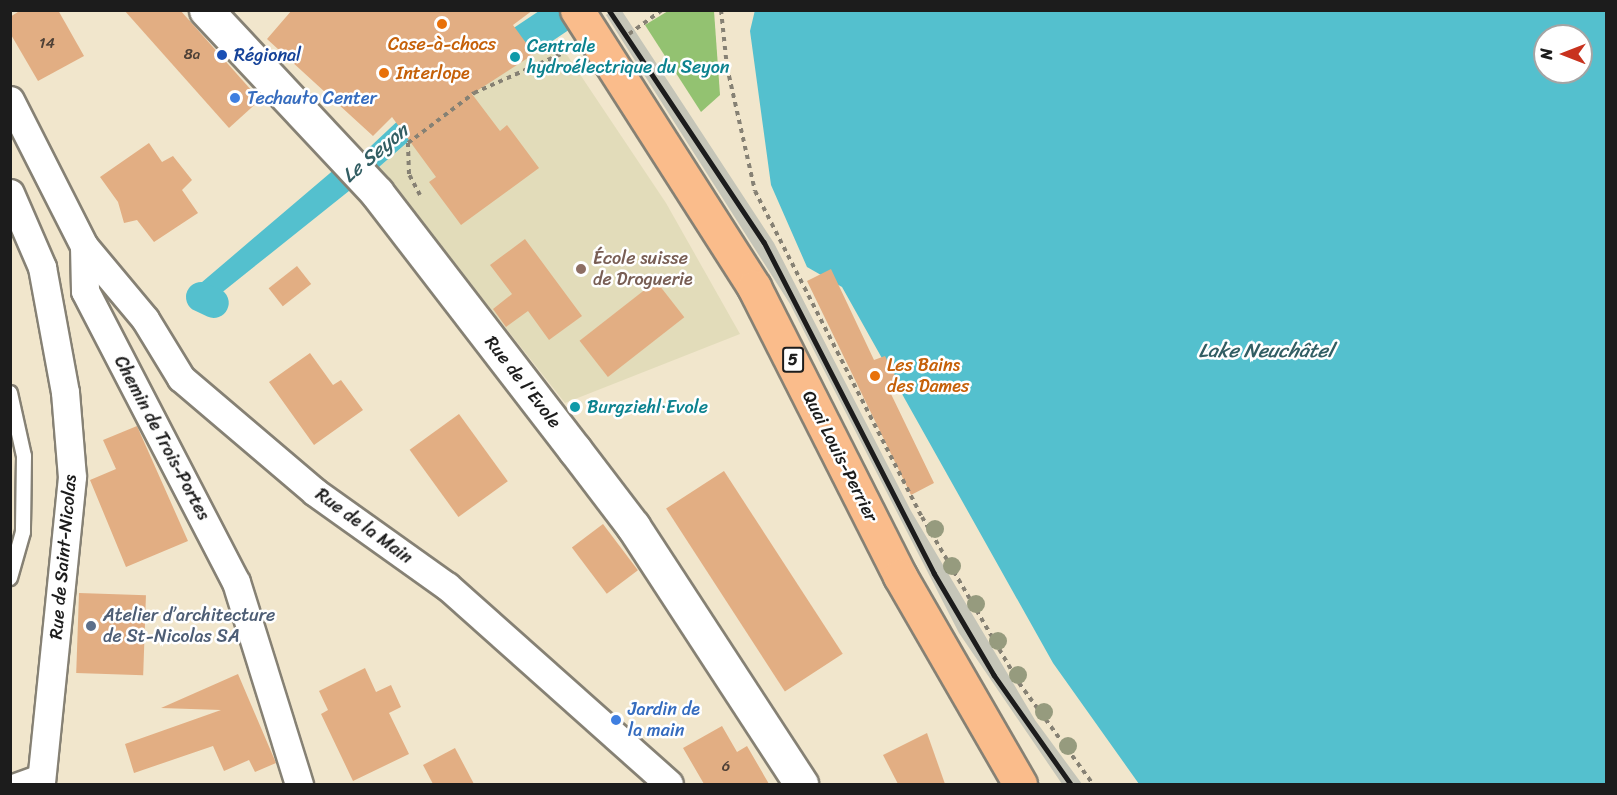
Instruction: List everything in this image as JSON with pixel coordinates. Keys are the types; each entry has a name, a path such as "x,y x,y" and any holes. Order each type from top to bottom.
{"main road":[{"name":"Quai Louis-Perrier","path":"581,17 754,287 900,576 1020,784"},
{"name":"5","path":"978,711 1036,784"}],"street":[{"name":"Rue de l'Evole","path":"206,10 369,184 633,526 801,784"},
{"name":"Chemin de Trois-Portes","path":"10,100 84,246 84,291 236,582 299,784"},
{"name":"Rue de Saint-Nicolas","path":"10,193 42,267 65,392 72,477 41,778"},
{"name":"Rue de la Main","path":"84,246 145,319 181,378 298,479 447,586 669,784"}],"lane":[{"path":"10,393 24,467 23,532 10,578"},
{"path":"10,783 41,778"}],"path":[{"path":"721,10 727,67 755,191 927,526 1019,683 1093,784"},
{"path":"407,150 408,143 474,93 568,51"}],"shaded area":[{"path":"611,11 622,11 774,243 911,511 1035,720 1082,784 1062,784 959,633 790,304 606,15"},
{"name":"École suisse de Droguerie","path":"557,40 666,203 740,334 565,403 379,167 475,86"}],"green space":[{"path":"668,11 714,11 720,95 701,112 645,25"}],"water":[{"name":"Lake Neuchâtel","path":"755,10 1606,11 1606,784 1139,784 1053,663 842,287 807,267 771,185 750,31"},
{"name":"Le Seyon","path":"539,11 597,11 533,54 524,41 379,167 200,310 188,294 336,168 371,146 454,68"}],"building":[{"path":"21,10 58,10 84,56 38,81 10,33 10,17"},
{"path":"124,10 180,10 260,100 229,128"},
{"path":"292,10 533,10 513,25 534,54 472,94 500,131 507,125 539,168 461,225 429,182 436,177 392,117 373,136 267,39"},
{"path":"149,143 162,162 173,156 192,180 182,190 198,213 154,242 137,220 124,223 118,202 100,177"},
{"path":"525,239 582,316 549,340 528,311 506,327 493,309 512,294 490,265"},
{"path":"297,266 311,284 283,306 269,288"},
{"path":"831,269 874,360 885,356 901,387 891,394 934,483 911,495 807,281"},
{"path":"656,281 684,317 608,377 580,341"},
{"path":"310,353 333,385 341,380 363,410 314,445 269,382"},
{"path":"459,414 508,481 458,517 410,450"},
{"path":"137,426 188,541 126,567 90,480 116,469 103,440"},
{"path":"724,471 843,654 785,691 666,509"},
{"path":"603,524 638,570 607,594 572,547"},
{"path":"79,593 146,595 143,675 76,673"},
{"path":"365,668 376,692 391,685 401,707 389,713 409,754 353,781 321,714 328,710 319,691"},
{"path":"238,674 276,763 255,772 249,760 224,771 213,746 134,773 125,744 221,710 161,708"},
{"path":"722,726 737,752 747,746 769,784 704,784 683,748"},
{"path":"927,733 945,784 898,784 883,755"},
{"path":"455,748 474,784 433,784 423,765"}],"waterway":[{"path":"201,297 214,303"}],"railway":[{"path":"609,10 764,242 934,573 994,675 1071,784"}],"place":[{"name":"Case-à-chocs","path":"442,24"},
{"name":"Régional","path":"222,55"},
{"name":"Centrale hydroélectrique du Seyon","path":"515,57"},
{"name":"Interlope","path":"384,73"},
{"name":"Techauto Center","path":"235,98"},
{"name":"École suisse de Droguerie","path":"581,269"},
{"name":"Les Bains des Dames","path":"875,376"},
{"name":"Burgziehl·Evole","path":"575,407"},
{"name":"Atelier d’architecture de St-Nicolas SA","path":"91,626"},
{"name":"Jardin de la main","path":"616,720"}]}
